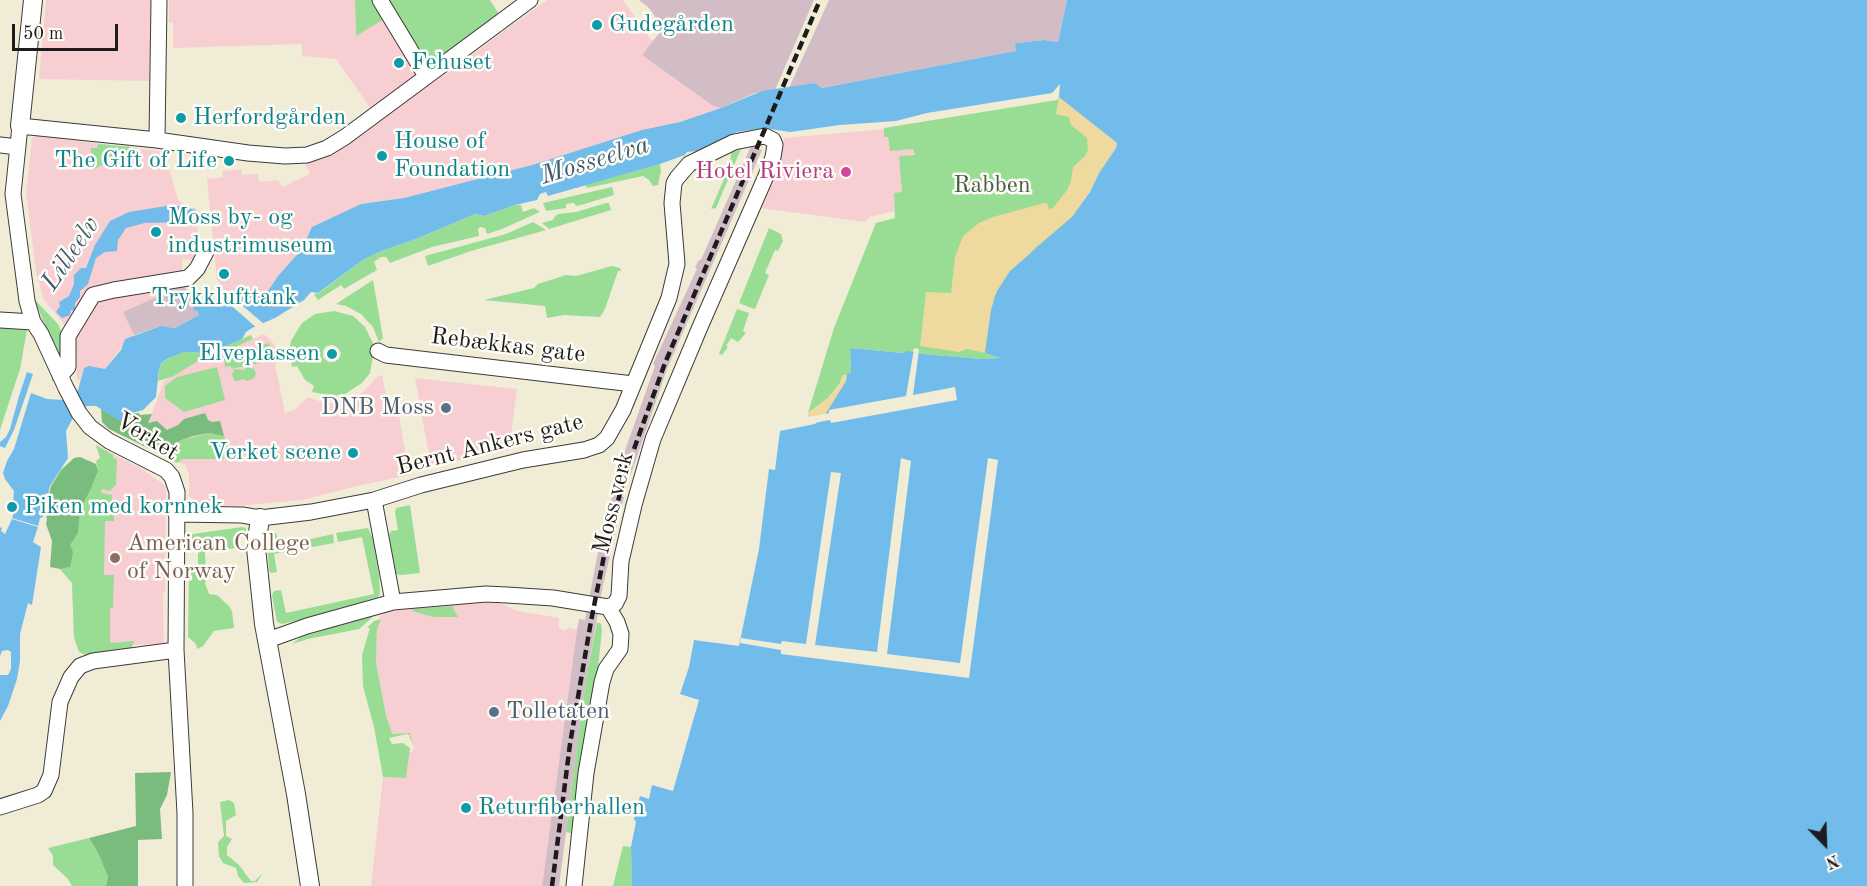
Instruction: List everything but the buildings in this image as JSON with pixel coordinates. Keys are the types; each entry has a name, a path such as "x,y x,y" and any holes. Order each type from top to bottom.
{"street":[{"path":"33,0 20,126 285,156 307,155 345,137 530,0"},
{"path":"157,140 159,0"},
{"path":"380,0 426,75"},
{"name":"Verket","path":"20,126 13,194 27,301 33,322 79,413 98,434 166,470 176,484 176,650 185,813 184,886"},
{"name":"Moss verk","path":"608,607 615,604 619,596 621,561 653,439 766,176 773,157 775,145 773,140 765,136 734,142 686,166 674,183 673,192"},
{"path":"0,145 18,147"},
{"name":"Bernt Ankers gate","path":"176,514 242,515 260,518 311,512 374,500 421,485 523,460 584,450 599,445 607,438 623,410 656,333 676,274 673,192"},
{"path":"60,376 68,367 68,336 93,295 188,278 197,268 207,250"},
{"path":"0,320 33,322"},
{"name":"Rebækkas gate","path":"378,351 386,355 633,384"},
{"name":"Bernt Ankers gate","path":"374,500 393,602"},
{"path":"260,518 256,537 257,565 310,886"},
{"path":"268,640 307,626 393,602 486,594 553,598 608,607 621,634 620,649 606,669 602,682 586,773 574,886"},
{"path":"0,807 44,791 51,775 60,702 71,677 80,666 93,661 176,650"}],"shaded area":[{"path":"46,0 151,0 151,81 39,79"},
{"path":"169,0 355,0 356,35 386,18 420,72 371,109 336,59 302,56 302,44 173,48 173,23 169,22"},
{"path":"547,0 623,0 653,42 642,55 713,106 721,108 532,165 404,198 361,204 311,234 302,249 268,291 234,298 224,291 217,279 207,179 223,177 222,171 241,169 242,175 258,174 259,182 278,180 282,187 310,174 305,164 341,149"},
{"path":"639,0 814,0 775,90 755,93 721,108 713,106 642,55 663,28 649,8"},
{"path":"829,0 1067,0 1058,42 1044,40 1015,43 1017,51 822,88 815,83 789,88"},
{"name":"Hotel Riviera","path":"910,124 919,183 895,203 895,211 869,217 866,222 760,208 780,160 784,138 896,128"},
{"path":"36,136 159,151 162,161 167,161 178,200 189,208 196,208 199,249 195,249 196,257 193,260 182,259 183,285 123,312 134,335 105,369 84,368 80,380 77,379 76,341 44,300 36,272 26,193 32,138"},
{"path":"751,146 762,150 667,369 631,474 630,476 617,473 655,366 653,364"},
{"path":"183,285 195,301 193,309 199,315 175,328 161,326 134,335 123,312"},
{"path":"264,334 274,344 278,363 275,364 285,413 294,410 308,397 332,403 354,397 382,375 388,405 391,410 398,409 409,475 303,500 235,506 200,505 189,496 189,475 185,465 130,439 148,424 164,381 206,356 213,357"},
{"path":"415,378 517,389 509,450 431,466"},
{"path":"96,445 142,469 166,486 164,644 133,645 133,648 83,654 78,649 74,637 72,583 60,569 98,471 96,461 100,458"},
{"path":"613,494 624,497 603,585 586,679 559,886 542,886 577,630 579,619 585,620 597,557"},
{"path":"487,601 498,602 518,611 559,618 559,627 563,631 569,628 577,630 542,886 371,886 383,777 406,778 409,752 412,752 414,747 410,733 392,735 386,715 376,663 377,629 381,614 390,611"}],"green space":[{"path":"355,0 376,0 386,18 356,36"},
{"path":"383,0 490,0 499,14 423,69"},
{"name":"Rabben","path":"1059,97 1103,132 1072,217 985,353 1000,358 982,359 923,354 918,353 919,349 914,348 913,352 903,353 850,348 851,374 842,376 840,383 828,398 808,413 834,328 876,223 895,218 894,193 902,192 899,156 915,155 913,149 890,151 888,137 884,137 884,128 1057,100"},
{"path":"98,144 132,147 140,150 128,156 113,155 92,170 91,148 97,148"},
{"path":"741,149 716,208 711,209 730,165 731,153"},
{"path":"660,164 658,185 653,186 643,176 587,188 585,185"},
{"path":"612,187 614,195 581,205 576,206 571,203 566,204 566,208 546,211 543,203"},
{"path":"609,203 611,210 549,229 542,223 553,220 558,214 576,212"},
{"path":"521,205 523,212 534,208 540,212 487,234 485,228 480,227 479,236 432,247 390,263 386,257 381,257 374,262 377,270 344,289 341,285 318,300 314,294 319,293 363,260 379,252 475,214 484,216"},
{"path":"533,222 546,230 428,266 425,256 506,234"},
{"path":"769,228 781,234 783,241 778,251 775,250 765,273 769,275 755,309 739,303"},
{"path":"612,266 620,268 621,271 618,271 600,317 564,315 547,318 545,306 484,300 534,288 538,284 566,275 576,276"},
{"path":"373,280 383,338 379,342 373,327 361,314 346,306 336,304"},
{"path":"34,299 58,324 61,331 64,339 62,365"},
{"path":"737,309 749,313 743,331 746,333 738,342 731,338 722,355 719,354"},
{"path":"334,311 353,316 365,327 373,343 370,373 362,383 345,394 333,396 312,392 314,386 305,380 297,366 292,367 289,351 291,341 302,323 315,314","holes":["333,345 341,353 339,359 328,362 323,357 326,346"]},
{"path":"0,325 27,330 20,369 0,430"},
{"path":"251,335 253,339 213,357 206,356 172,377 158,381 162,362 177,354 183,352 209,353"},
{"path":"268,343 273,360 231,369 231,366 225,367 224,359"},
{"path":"217,367 225,400 184,412 165,398 165,386 177,377"},
{"path":"248,367 254,369 256,373 254,378 247,381 234,380 232,374 235,369 243,370"},
{"path":"101,409 121,421 128,414 152,414 148,423 157,421 167,430 184,419 205,413 208,420 220,421 224,436 209,433 193,436 179,441 162,455 109,429 102,422"},
{"path":"209,433 224,436 228,451 223,459 183,459 177,463 162,455 179,441"},
{"path":"96,445 117,460 116,485 110,491 102,489 101,493 112,495 112,506 114,507 114,521 105,521 104,575 114,575 113,608 110,608 110,643 134,641 131,649 88,656 79,652 74,637 72,583 60,569 70,567 70,545 80,509 98,471 96,461 100,458"},
{"path":"80,457 96,464 98,471 80,509 78,533 70,545 73,552 70,567 60,569 50,567 52,541 46,524 44,506 51,486 61,470 74,458"},
{"path":"410,505 420,573 401,575 396,574 389,535 391,531 398,530 396,508"},
{"path":"246,528 247,534 238,538 237,548 205,552 205,583 209,594 217,595 229,606 232,611 234,628 214,631 203,646 197,649 196,644 188,637 189,567 198,567 198,550 189,550 188,536"},
{"path":"368,528 373,539 379,576 380,594 378,597 303,619 282,624 277,622 272,595 274,591 281,590 286,613 374,594 362,537 338,542 336,533"},
{"path":"271,533 276,533 280,546 333,534 334,543 274,554 277,572 271,573 267,541"},
{"path":"452,606 458,617 433,617 412,611 413,609"},
{"path":"376,614 359,629 292,644 301,637"},
{"path":"381,619 377,629 376,663 386,715 392,734 410,733 414,748 407,734 389,738 392,744 403,743 410,748 406,778 383,777 374,727 363,686 362,655 370,628 367,628 374,621"},
{"path":"597,622 601,624 602,630 596,688 571,833 566,832 586,679"},
{"path":"171,772 167,795 160,809 162,839 138,840 138,886 106,886 108,877 89,838 136,826 135,773"},
{"path":"229,800 234,803 236,815 226,821 226,836 232,839 227,847 227,855 239,865 251,881 255,881 263,873 257,882 244,883 238,876 236,868 223,863 219,856 218,842 224,836 220,802"},
{"path":"89,838 108,877 106,886 72,886 53,865 53,856 48,848"},
{"path":"623,846 631,847 632,886 613,886"}],"sand":[{"path":"1059,97 1117,143 1116,148 1072,217 1035,248 994,297 985,353 967,349 959,352 920,346 926,292 951,293 955,257 963,236 979,223 993,217 1044,203 1047,203 1049,209 1053,208 1067,190 1073,167 1088,150 1087,138 1071,125 1069,117 1056,114"},
{"path":"847,374 846,381 826,414 808,417 808,413 828,398 840,384 842,376"}],"water":[{"name":"Mosseelva","path":"1067,0 1867,0 1867,886 632,886 631,847 636,822 634,819 640,796 649,799 652,785 673,791 699,700 680,694 689,667 694,640 739,646 759,549 769,469 775,470 780,431 815,424 825,415 846,381 847,374 851,373 850,348 903,353 908,351 982,359 1000,358 985,353 991,310 997,291 1010,271 1072,217 1116,148 1117,143 1059,97 1060,84 1052,93 927,113 896,121 840,125 790,132 764,128 737,132 697,151 687,152 685,155 660,164 548,196 546,192 540,194 537,200 484,216 475,214 379,252 363,260 318,293 311,292 304,300 275,318 252,328 242,339 209,353 183,352 162,362 156,397 143,410 125,415 122,422 96,406 86,406 73,418 66,431 68,458 50,486 43,517 40,518 38,526 12,518 15,509 14,491 3,473 14,449 31,393 47,399 64,400 78,390 84,368 89,366 105,369 121,350 125,339 161,326 175,328 199,315 193,310 195,301 208,303 227,301 268,291 302,249 312,227 361,204 404,198 532,165 642,130 680,122 762,91 815,83 822,88 1016,51 1015,43 1044,40 1058,42"},
{"path":"166,206 196,210 198,222 145,223 126,228 118,240 117,251 105,252 96,258 88,284 80,291 80,297 75,303 75,310 71,310 70,315 62,318 56,312 60,306 59,302 69,296 74,284 74,275 81,268 86,268 95,245 110,221 129,212"},
{"path":"27,372 33,374 14,430 5,448 0,446 0,442 10,429"},
{"path":"12,519 38,527 33,542 41,547 32,605 28,603 20,634 17,679 0,721 0,675 8,675 11,669 11,652 2,651 0,656 0,527 5,534"}],"pier":[{"path":"231,296 266,326 258,329 225,300"},
{"path":"914,349 919,350 913,395 955,387 957,400 831,423 830,420 809,424 821,415 829,413 829,410 906,396"},
{"path":"901,458 911,461 887,654 960,663 988,458 998,460 969,678 781,654 781,650 740,643 741,638 781,644 782,641 806,644 831,472 841,473 815,645 877,652"}],"railway":[{"path":"552,886 570,744 591,621 604,556 625,474 665,363 820,0"}],"place":[{"name":"Gudegården","path":"597,25"},
{"name":"Fehuset","path":"399,63"},
{"name":"Herfordgården","path":"181,118"},
{"name":"House of Foundation","path":"382,156"},
{"name":"The Gift of Life","path":"229,161"},
{"name":"Hotel Riviera","path":"846,172"},
{"name":"Moss by- og industrimuseum","path":"156,232"},
{"name":"Trykklufttank","path":"224,274"},
{"name":"Elveplassen","path":"332,354"},
{"name":"DNB Moss","path":"446,408"},
{"name":"Verket scene","path":"353,453"},
{"name":"Piken med kornnek","path":"12,507"},
{"name":"American College of Norway","path":"115,558"},
{"name":"Tolletaten","path":"494,712"},
{"name":"Returfiberhallen","path":"466,808"}],"water label":[{"name":"Lilleelv","path":"71,254"}]}
